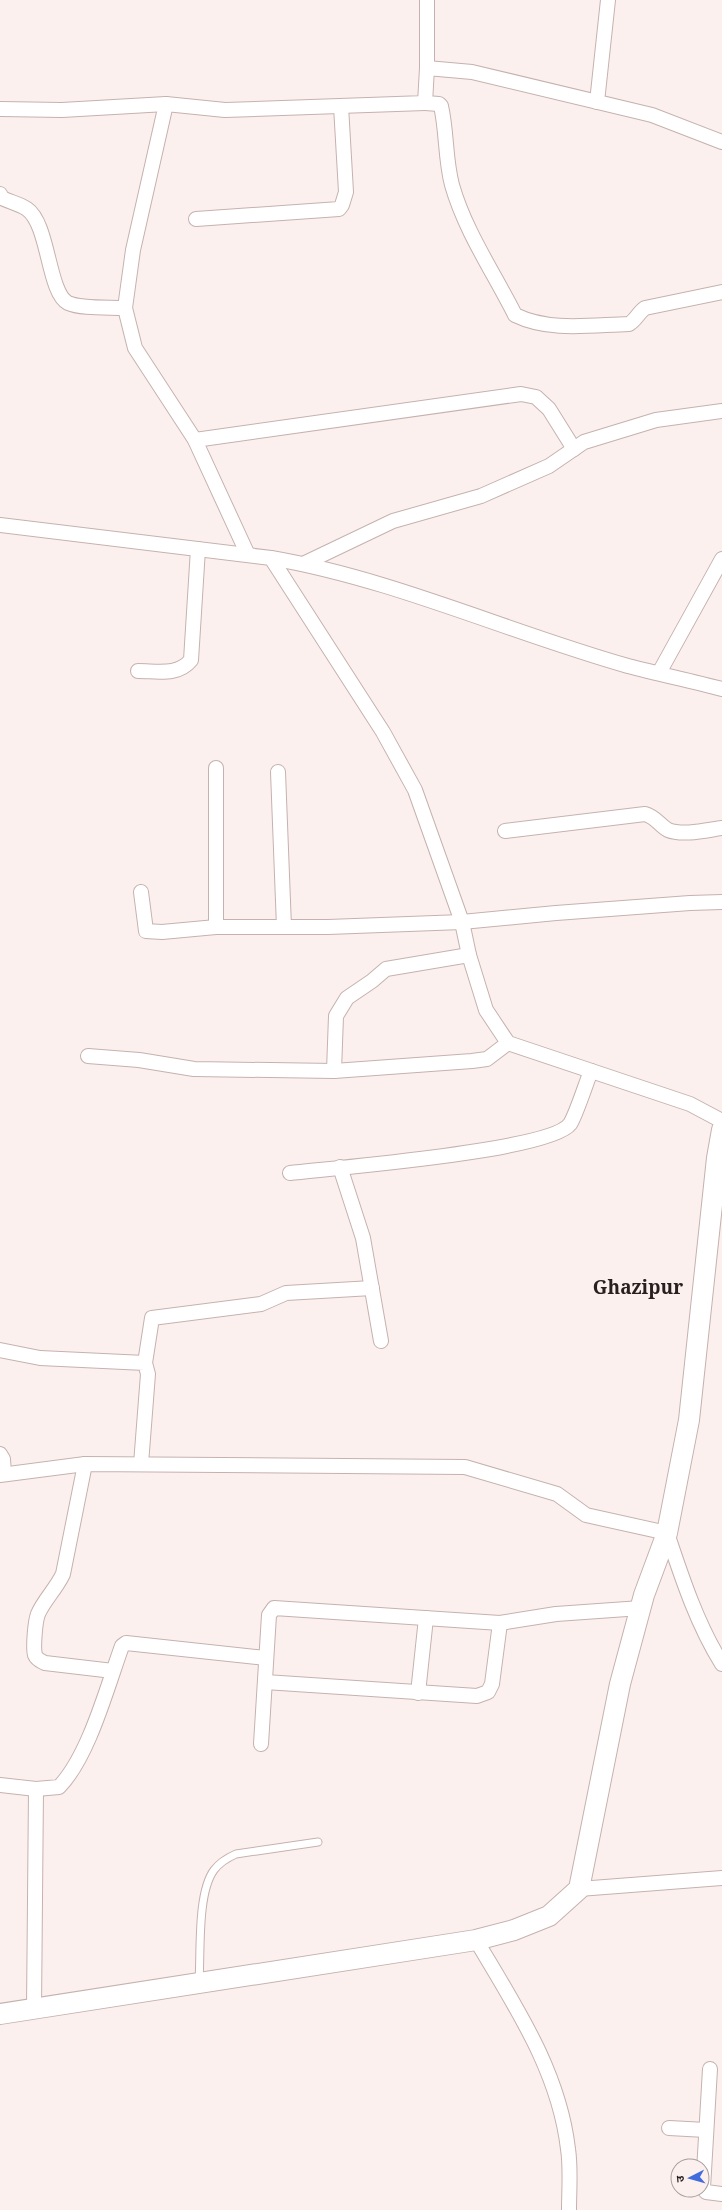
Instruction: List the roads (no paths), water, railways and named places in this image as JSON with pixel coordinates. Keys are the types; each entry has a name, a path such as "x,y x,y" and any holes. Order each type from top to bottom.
{"street":[{"path":"425,103 427,68 427,0"},
{"path":"597,102 608,0"},
{"path":"427,68 472,72 652,115 722,142"},
{"path":"0,109 62,110 166,104 225,110 425,103 439,104 441,106 452,185 462,213 515,315 529,322 552,326 629,324 635,321 640,311 645,308 722,292"},
{"path":"166,104 133,250 125,308 135,348 195,440 248,555"},
{"path":"196,219 339,209 342,205 346,192 340,106"},
{"path":"0,194 2,198 28,209 33,215 39,227 58,292 66,302 77,306 125,308"},
{"path":"195,440 521,394 536,397 549,409 574,449"},
{"path":"303,564 393,521 481,496 549,466 584,442 656,420 722,411"},
{"path":"0,526 248,555 303,564 426,599 628,666 722,689"},
{"path":"138,671 176,671 184,669 191,660 198,549"},
{"path":"271,558 383,732 415,790 462,922 469,955 486,1010 508,1043 690,1104 722,1121"},
{"path":"659,673 722,559"},
{"path":"216,768 216,927"},
{"path":"278,772 284,927"},
{"path":"505,831 645,814 653,816 664,827 677,832 722,828"},
{"path":"141,892 146,931 162,932 216,927 284,927 462,922 556,913 722,902"},
{"path":"334,1071 336,1016 347,998 372,982 386,969 469,955"},
{"path":"88,1056 139,1060 194,1069 334,1071 487,1059 508,1043"},
{"path":"290,1173 475,1152 550,1136 569,1125 591,1071"},
{"path":"0,2014 476,1940 514,1930 549,1916 579,1889 620,1684 641,1608 667,1533 689,1420 717,1158 722,1130"},
{"path":"340,1167 363,1238 380,1341"},
{"path":"141,1464 148,1374 145,1363 152,1318 261,1304 286,1293 372,1288"},
{"path":"0,1350 40,1358 145,1363"},
{"path":"0,1454 3,1458 2,1474 86,1464 465,1467 557,1494 586,1515 667,1533"},
{"path":"86,1464 63,1574 58,1585 37,1615 34,1645 37,1659 45,1663 113,1671"},
{"path":"667,1533 683,1582 712,1648 722,1664"},
{"path":"261,1744 269,1615 274,1608 500,1623 556,1614 641,1608"},
{"path":"418,1692 426,1618"},
{"path":"265,1682 476,1696 488,1692 492,1684 500,1623"},
{"path":"0,1785 36,1789 59,1787 68,1778 90,1734 122,1646 126,1643 134,1642 266,1658"},
{"path":"34,2009 36,1789"},
{"path":"579,1889 722,1878"},
{"path":"476,1940 540,2051 553,2086 563,2117 569,2150 568,2210"},
{"path":"710,2069 703,2188 706,2192 722,2194"},
{"path":"669,2128 706,2130"}],"lane":[{"path":"199,1984 203,1900 213,1871 224,1859 236,1854 318,1842"}],"district":[{"name":"Ghazipur","path":"638,1287"}]}
